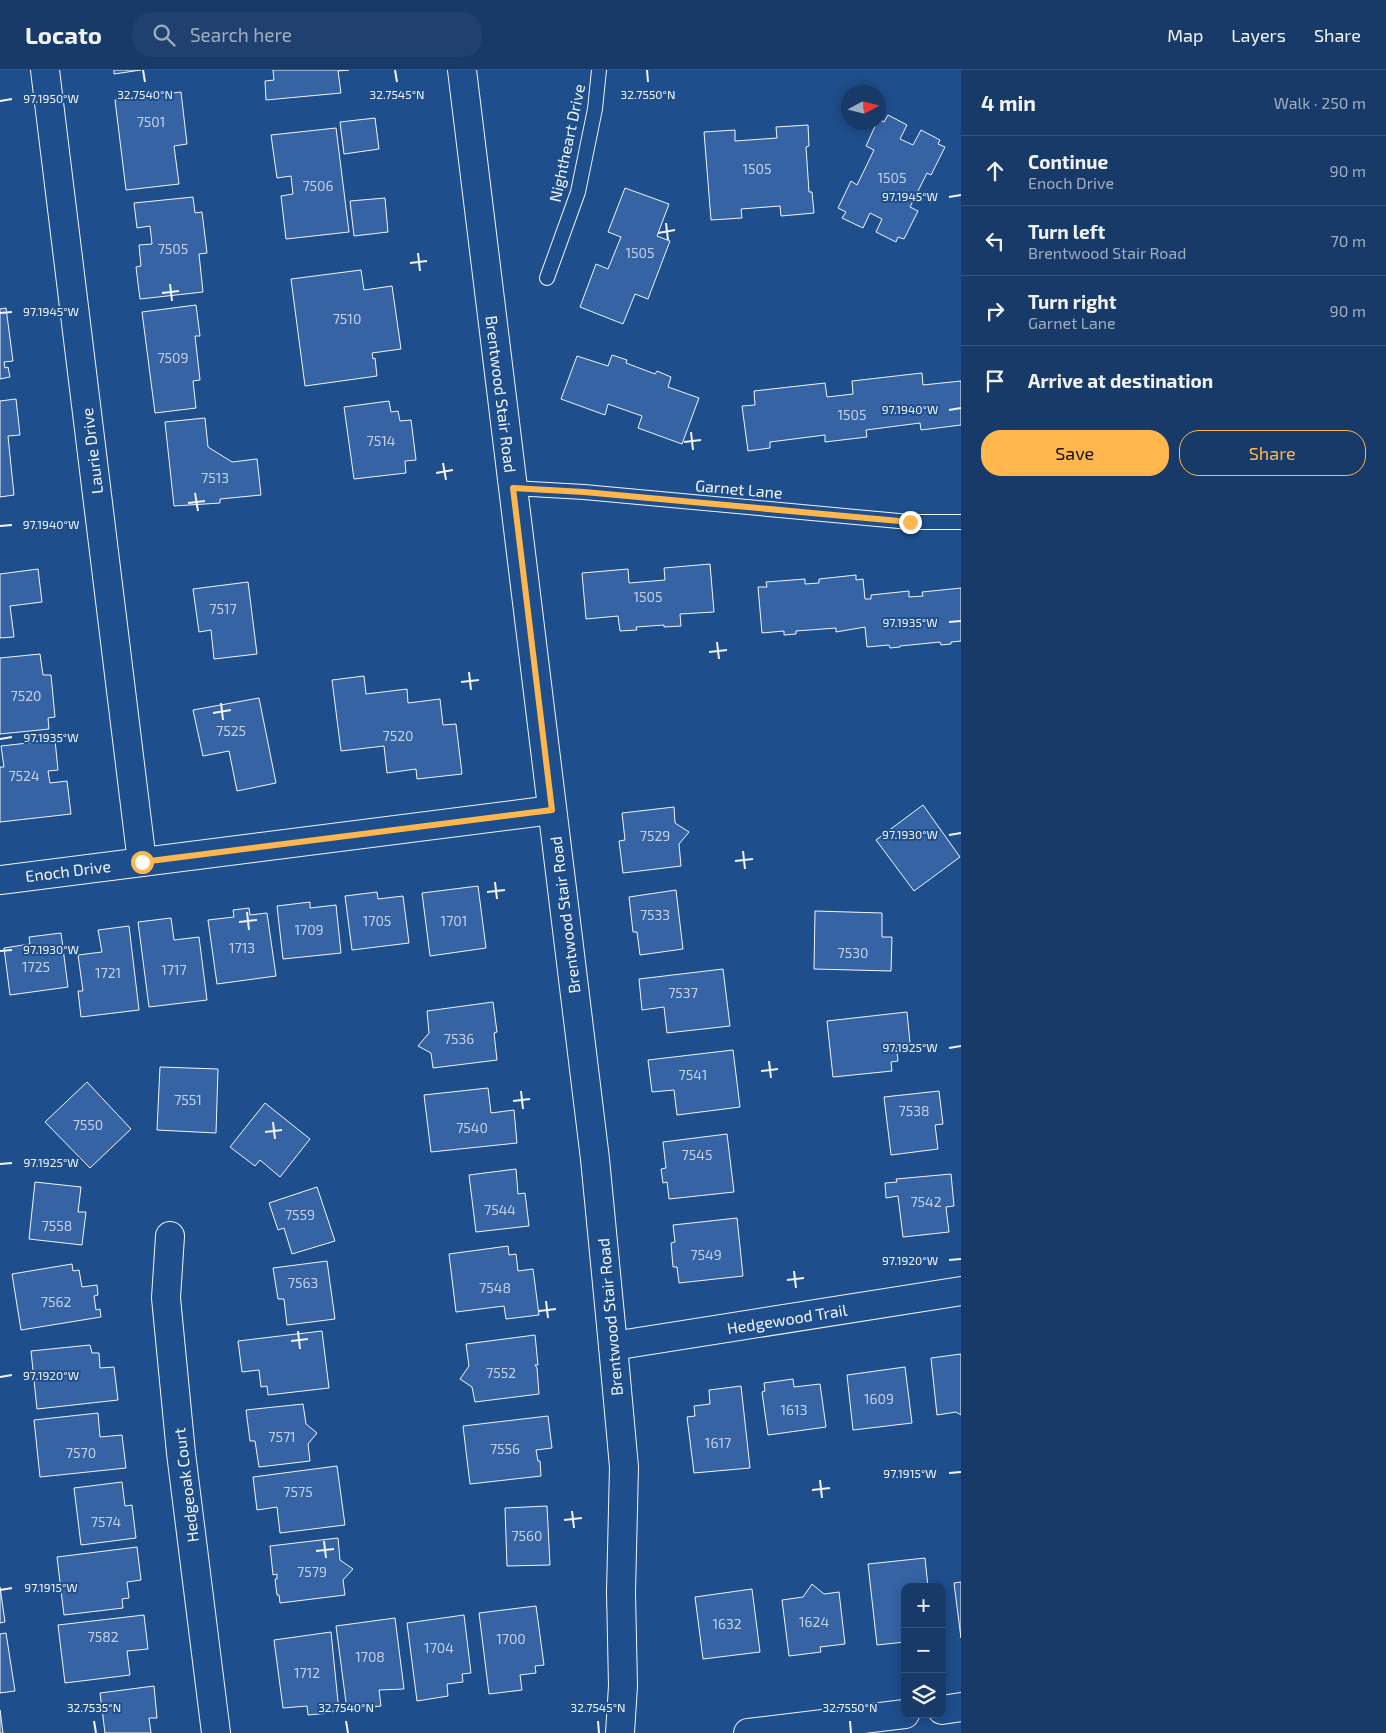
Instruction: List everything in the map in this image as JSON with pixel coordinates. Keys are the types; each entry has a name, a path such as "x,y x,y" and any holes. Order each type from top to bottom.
{"street":[{"name":"Laurie Drive","path":"45,70 142,862"},
{"name":"Brentwood Stair Road","path":"462,70 595,1159 613,1346 624,1468 621,1592 623,1686 620,1733"},
{"name":"Enoch Drive","path":"0,880 552,810"},
{"name":"Hedgeoak Court","path":"170,1236 166,1298 181,1453 216,1733"},
{"name":"Hedgewood Trail","path":"613,1346 961,1291"},
{"path":"946,1710 961,1708"},
{"path":"748,1733 901,1714"}],"lane":[{"name":"Nightheart Drive","path":"547,278 578,192 595,109 599,70"},
{"name":"Garnet Lane","path":"513,488 584,492 910,522 961,522"}],"building":[{"path":"114,70 141,70 114,74"},
{"path":"273,70 349,70 338,71 341,93 266,100 265,81 274,80"},
{"path":"181,92 187,144 174,146 179,184 126,190 115,100"},
{"path":"888,115 907,125 900,139 913,145 921,130 940,140 938,144 945,147 931,175 927,173 910,207 918,211 904,239 898,237 896,242 876,232 882,219 870,213 863,228 842,218 846,212 838,208 851,181 857,185 874,150 866,146 873,130 886,130 886,118"},
{"path":"375,118 379,149 344,154 340,122"},
{"path":"808,125 809,146 806,147 809,192 812,192 814,213 781,216 780,206 741,209 742,218 711,220 704,132 735,130 735,141 777,138 776,127"},
{"path":"336,128 349,232 286,239 281,196 293,194 291,176 277,178 271,135"},
{"path":"625,188 669,204 657,236 670,241 648,299 635,294 623,324 580,307 596,264 608,269 621,237 608,232"},
{"path":"193,197 195,213 202,212 207,253 199,254 203,292 140,299 136,267 141,266 139,245 152,244 150,226 137,228 134,203"},
{"path":"385,198 388,232 354,236 350,201"},
{"path":"361,270 364,290 392,286 401,349 372,353 373,359 375,358 377,376 305,386 291,279"},
{"path":"196,305 200,336 195,336 200,380 193,381 196,408 155,413 142,312"},
{"path":"6,308 13,361 4,362 5,368 8,367 10,377 0,379 0,309"},
{"path":"612,355 627,360 626,363 655,374 657,371 671,377 668,387 699,398 682,444 638,428 642,416 608,404 605,415 561,399 577,356 608,366"},
{"path":"922,373 923,385 961,381 961,425 921,430 920,423 866,430 867,437 825,442 825,435 770,442 770,448 748,451 742,406 755,405 754,391 825,383 827,397 853,394 852,381"},
{"path":"16,399 20,435 8,436 14,495 0,497 0,401"},
{"path":"389,401 391,412 398,411 400,421 411,420 416,460 405,461 406,473 354,479 344,407"},
{"path":"205,418 208,447 232,462 257,459 261,495 220,499 220,503 174,506 165,422"},
{"path":"710,564 714,612 680,614 681,626 636,627 637,630 620,631 618,616 586,619 582,573 628,569 629,583 665,580 664,568"},
{"path":"38,569 42,602 10,606 14,637 0,638 0,574"},
{"path":"856,575 856,580 863,579 865,599 871,599 871,595 909,591 909,597 923,596 922,592 961,588 961,641 941,645 940,642 890,648 889,645 867,647 865,627 836,632 836,628 796,631 796,634 784,635 784,631 762,633 758,587 767,587 766,582 805,579 805,584 819,583 819,579"},
{"path":"248,582 257,654 214,659 211,630 199,632 193,589"},
{"path":"40,654 43,675 51,675 55,717 48,718 49,729 0,734 0,658"},
{"path":"364,676 366,694 407,689 408,703 440,699 443,725 456,724 462,774 417,779 416,769 387,773 384,746 341,751 332,680"},
{"path":"259,698 276,783 237,791 229,751 203,756 193,710"},
{"path":"55,740 58,770 48,771 50,783 67,781 71,814 0,822 0,767 4,767 1,746"},
{"path":"923,805 960,857 914,891 876,840"},
{"path":"674,807 675,823 689,832 679,844 681,866 623,873 619,841 625,840 622,813"},
{"path":"478,886 486,948 430,956 422,893"},
{"path":"676,890 683,949 640,955 637,932 633,932 629,897"},
{"path":"377,892 378,899 403,896 409,943 352,950 345,896"},
{"path":"310,902 310,908 336,905 341,953 283,959 277,906"},
{"path":"249,908 250,915 267,913 276,976 217,984 208,920 234,917 233,910"},
{"path":"815,911 882,913 882,937 892,937 891,971 814,969"},
{"path":"171,918 174,940 199,937 207,1000 149,1007 138,922"},
{"path":"129,926 139,1010 81,1017 78,991 83,991 78,955 102,952 98,930"},
{"path":"61,933 68,987 10,995 4,948 30,944 29,937"},
{"path":"723,969 730,1026 667,1033 664,1007 642,1010 639,979"},
{"path":"493,1002 497,1032 494,1033 497,1060 433,1068 431,1053 418,1046 429,1033 427,1011"},
{"path":"907,1012 910,1043 896,1044 898,1061 891,1062 892,1071 833,1077 827,1021"},
{"path":"733,1050 740,1107 677,1115 674,1090 652,1092 648,1060"},
{"path":"160,1067 218,1069 216,1133 157,1130"},
{"path":"87,1082 131,1129 90,1168 45,1122"},
{"path":"488,1088 491,1113 514,1110 517,1143 431,1152 424,1095"},
{"path":"939,1091 943,1124 935,1125 938,1149 891,1155 884,1097"},
{"path":"265,1103 310,1139 280,1177 260,1160 255,1166 230,1147"},
{"path":"727,1134 734,1192 669,1199 667,1182 663,1183 661,1169 666,1168 663,1142"},
{"path":"516,1169 518,1194 525,1193 529,1226 476,1232 469,1175"},
{"path":"951,1174 954,1206 946,1207 949,1232 903,1237 898,1196 886,1198 885,1183 897,1182 896,1179"},
{"path":"35,1182 81,1187 78,1212 86,1212 82,1245 29,1239"},
{"path":"317,1187 335,1241 292,1254 284,1228 278,1230 269,1203"},
{"path":"737,1218 743,1276 679,1283 677,1267 673,1267 671,1243 675,1242 673,1225"},
{"path":"508,1246 509,1255 516,1254 518,1271 533,1269 539,1315 506,1319 504,1306 456,1312 449,1254"},
{"path":"327,1261 335,1319 287,1325 284,1299 278,1299 273,1268"},
{"path":"72,1264 73,1271 79,1270 82,1287 97,1285 98,1295 94,1296 96,1310 100,1309 101,1317 21,1330 12,1274"},
{"path":"322,1331 329,1388 268,1395 267,1386 261,1387 259,1370 242,1372 238,1341"},
{"path":"535,1335 538,1365 535,1365 537,1368 539,1394 475,1402 472,1387 460,1379 469,1366 466,1344"},
{"path":"90,1345 92,1353 99,1353 100,1368 114,1367 118,1400 37,1409 31,1351"},
{"path":"961,1354 961,1415 956,1412 937,1415 931,1358"},
{"path":"905,1367 912,1423 853,1430 847,1375"},
{"path":"793,1379 794,1387 820,1384 826,1427 768,1435 762,1392 765,1391 764,1383"},
{"path":"741,1386 750,1468 694,1473 687,1417 695,1416 694,1406 710,1404 709,1390"},
{"path":"303,1404 306,1424 317,1433 308,1444 310,1461 259,1467 255,1441 250,1441 246,1410"},
{"path":"98,1413 100,1437 122,1435 126,1468 40,1477 34,1420"},
{"path":"548,1416 552,1448 536,1450 538,1461 540,1461 541,1476 470,1484 463,1426"},
{"path":"337,1466 345,1525 280,1533 277,1507 257,1510 253,1477"},
{"path":"122,1482 125,1506 132,1505 136,1538 81,1545 74,1488"},
{"path":"547,1506 550,1565 507,1566 505,1508"},
{"path":"338,1538 340,1560 353,1569 343,1580 345,1595 280,1603 275,1579 277,1579 277,1574 273,1575 270,1546"},
{"path":"137,1547 141,1580 127,1582 129,1598 122,1599 123,1608 64,1615 57,1557"},
{"path":"925,1558 928,1583 901,1583 901,1642 877,1645 868,1564"},
{"path":"961,1582 961,1638 954,1583"},
{"path":"812,1584 824,1594 839,1592 845,1644 820,1647 821,1652 789,1656 782,1600 803,1597"},
{"path":"0,1587 5,1622 0,1623"},
{"path":"752,1589 760,1652 703,1659 695,1597"},
{"path":"536,1606 544,1665 535,1666 536,1673 520,1675 522,1690 489,1694 479,1613"},
{"path":"144,1615 148,1649 127,1651 130,1675 65,1683 58,1625"},
{"path":"464,1615 471,1673 462,1674 463,1682 447,1684 448,1696 417,1701 407,1623"},
{"path":"395,1618 404,1689 379,1690 381,1706 347,1710 336,1626"},
{"path":"331,1632 339,1712 308,1715 307,1706 283,1708 274,1640"},
{"path":"6,1633 15,1691 0,1693 0,1634"},
{"path":"154,1686 157,1718 149,1718 151,1733 105,1733 100,1693"},
{"path":"0,1710 3,1733 0,1733"}],"route":[{"path":"142,862 552,810 513,488 584,492 910,522"}]}
